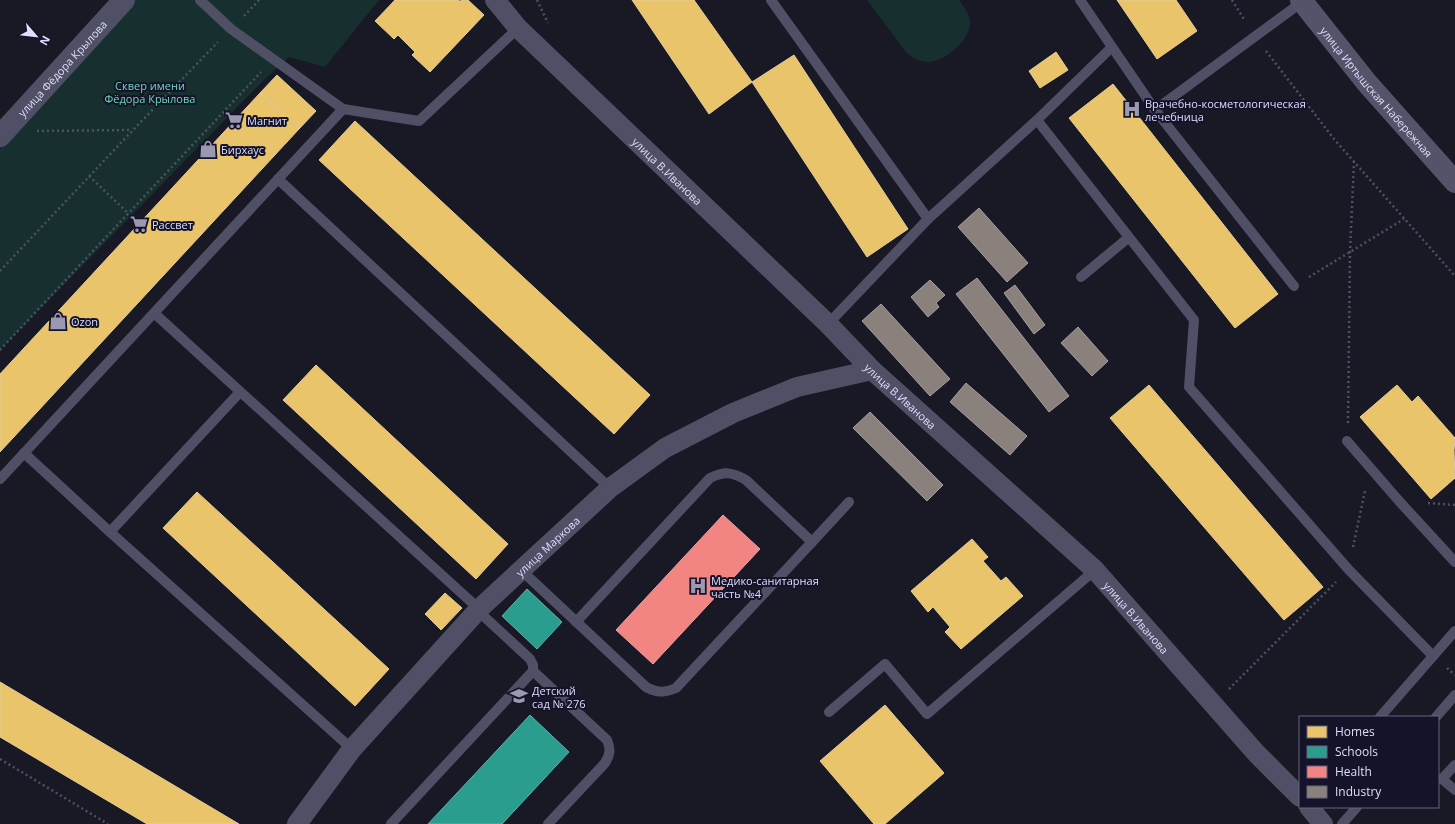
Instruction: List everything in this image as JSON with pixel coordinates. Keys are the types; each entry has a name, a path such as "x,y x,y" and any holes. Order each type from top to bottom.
{"main road":[{"name":"улица Иртышская Набережная","path":"1301,1 1367,83 1455,182"}],"street":[{"name":"улица Фёдора Крылова","path":"0,136 124,0"},
{"name":"улица В.Иванова","path":"495,0 518,28 828,324 872,370 1095,570 1256,753 1299,796"},
{"name":"улица Маркова","path":"297,824 352,749 478,609 610,488 664,448 733,413 796,387 872,370"},
{"path":"1310,808 1323,824"}],"lane":[{"path":"200,0 231,29 343,109 419,121 518,28"},
{"path":"771,0 928,219"},
{"path":"1080,0 1155,110 1294,286"},
{"path":"1155,110 1255,37 1301,1"},
{"path":"828,324 928,219 1037,120 1112,47"},
{"path":"0,479 343,109"},
{"path":"1037,120 1128,238 1194,320 1190,387 1348,570 1433,656"},
{"path":"278,180 610,488"},
{"path":"1081,277 1128,238"},
{"path":"154,313 478,609 530,659 533,665 533,671 391,824"},
{"path":"110,532 240,392"},
{"path":"1347,441 1455,562"},
{"path":"24,453 352,749"},
{"path":"576,622 710,478 720,473 737,475 746,480 812,542"},
{"path":"521,570 646,687 655,692 668,691 676,688 849,502"},
{"path":"829,712 885,664 927,714 1095,570"},
{"path":"1381,716 1455,631"},
{"path":"533,671 607,740 610,751 605,763 548,824"},
{"path":"1437,716 1455,695"},
{"path":"1455,764 1442,779 1455,790"},
{"path":"1342,824 1356,808"}],"path":[{"path":"0,271 258,0"},
{"path":"1232,0 1255,37 1334,139 1455,276"},
{"path":"0,350 274,60"},
{"path":"36,131 133,130"},
{"path":"1347,441 1350,252 1354,162"},
{"path":"89,176 129,214"},
{"path":"1294,286 1404,219"},
{"path":"1213,704 1348,570 1370,467"},
{"path":"0,759 108,824"}],"green space":[{"name":"Сквер имени Фёдора Крылова","path":"135,0 379,0 325,67 289,57 261,83 0,350 0,143"},
{"path":"867,0 959,0 969,16 969,29 962,43 949,54 935,61 922,61 913,58 906,52"}],"building: Homes":[{"path":"395,0 468,0 484,15 430,72 412,55 415,52 398,35 394,39 375,21"},
{"path":"632,0 694,0 752,82 709,114"},
{"path":"1117,0 1176,0 1197,31 1157,59"},
{"path":"1056,52 1068,70 1040,88 1029,71"},
{"path":"794,55 908,229 867,257 752,82"},
{"path":"277,75 316,111 299,129 260,93"},
{"path":"1113,84 1278,294 1235,328 1069,118"},
{"path":"260,93 299,129 0,452 0,374"},
{"path":"355,121 650,395 614,434 319,160"},
{"path":"316,365 508,544 476,579 283,400"},
{"path":"1149,385 1323,587 1284,620 1110,418"},
{"path":"1397,385 1412,402 1418,396 1455,438 1455,478 1431,499 1360,417"},
{"path":"197,492 389,669 355,706 163,528"},
{"path":"972,539 988,557 983,561 1001,581 1006,577 1023,596 961,649 945,632 950,627 933,607 928,612 911,591"},
{"path":"445,593 462,608 441,630 425,614"},
{"path":"0,682 239,824 147,824 0,737"},
{"path":"885,705 944,773 885,824 874,824 820,761"}],"building: Schools":[{"path":"527,589 562,622 537,649 502,616"},
{"path":"530,715 569,752 502,824 428,824"}],"building: Health":[{"path":"723,515 760,549 653,664 616,630"}],"building: Industry":[{"path":"979,208 1028,263 1007,282 958,227"},
{"path":"977,278 1069,396 1049,412 956,294"},
{"path":"930,280 945,295 936,303 939,307 928,317 911,297"},
{"path":"1015,285 1045,325 1034,334 1004,293"},
{"path":"881,304 950,379 930,396 862,321"},
{"path":"1078,327 1108,361 1092,376 1061,343"},
{"path":"966,383 1027,436 1010,455 950,402"},
{"path":"870,412 943,485 927,501 853,428"}],"place":[{"name":"Врачебно-косметологическая лечебница","path":"1132,109"},
{"name":"Магнит","path":"234,120"},
{"name":"Бирхаус","path":"208,149"},
{"name":"Рассвет","path":"139,224"},
{"name":"Ozon","path":"58,321"},
{"name":"Медико-санитарная часть №4","path":"698,586"},
{"name":"Детский сад № 276","path":"519,696"}]}
